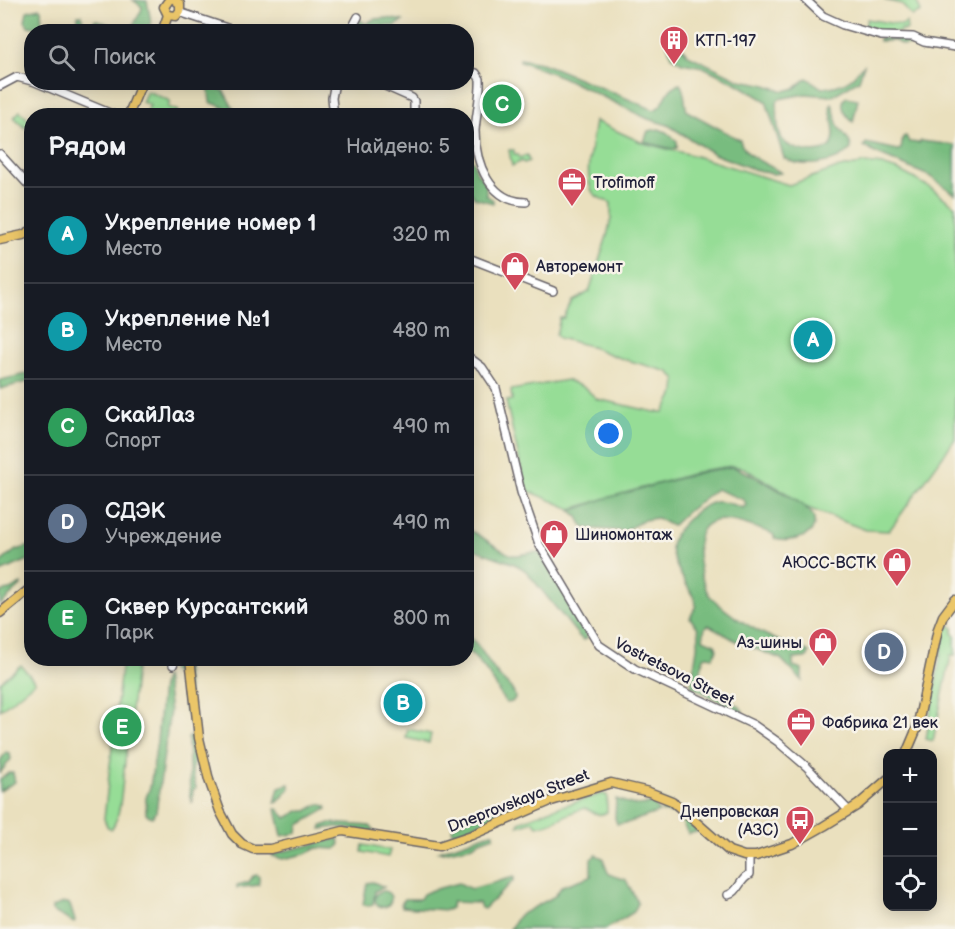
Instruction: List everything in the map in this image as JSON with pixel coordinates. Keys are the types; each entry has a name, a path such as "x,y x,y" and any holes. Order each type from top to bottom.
{"main road":[{"path":"165,24 168,15 164,7 169,0"},
{"path":"168,15 174,16 179,12 180,6 175,0"},
{"path":"131,108 139,90"},
{"path":"0,240 24,234"},
{"path":"0,613 24,594"},
{"path":"908,749 917,728 938,628 943,616 955,600"},
{"name":"Dneprovskaya Street","path":"191,666 205,769 228,827 235,838 246,847 270,849 343,831 439,846 548,802 611,783 649,792 672,801 721,846 737,854 749,856"},
{"path":"749,856 772,852 792,844 849,811 883,784"}],"street":[{"path":"805,1 823,15 843,25 881,36 913,37 924,42 955,47"},
{"path":"179,12 214,24"},
{"path":"354,24 358,17"},
{"path":"474,73 480,79 476,136 478,154 487,178 495,191 507,199 526,202"},
{"path":"0,86 17,77 24,79"},
{"path":"53,90 97,108"},
{"path":"333,108 334,90"},
{"path":"393,90 412,98 414,108"},
{"path":"0,154 24,180"},
{"path":"474,260 553,291"},
{"name":"Vostretsova Street","path":"474,362 482,368 496,388 521,492 539,544 599,645 635,669 754,725 807,767 849,811"},
{"path":"728,896 735,892 745,876 749,875 749,856"}],"green space":[{"path":"133,0 147,1 150,24 134,24 142,7"},
{"path":"884,0 916,0 921,12 912,16 901,4"},
{"path":"41,9 42,24 27,24 25,21 27,11"},
{"path":"78,15 82,15 83,24 77,24"},
{"path":"388,18 403,21 398,24 366,24 374,19"},
{"path":"867,19 902,25 906,22 907,29 903,31 901,29 900,32 882,31 865,26"},
{"path":"97,20 108,24 93,24"},
{"path":"879,38 911,40 920,45 902,45 895,41 879,41"},
{"path":"668,39 676,41 688,55 740,80 784,91 795,88 807,78 822,88 839,85 851,79 864,65 859,80 832,96 805,94 779,99 777,102 782,139 792,147 815,152 822,151 832,144 834,135 830,107 832,104 837,123 851,149 837,159 819,164 800,163 784,158 766,101 703,67 682,63 672,57 667,44"},
{"path":"520,59 557,69 654,110 658,108 671,89 680,84 687,111 740,140 751,156 781,173 773,174 753,169 714,154 668,125 648,119 562,77 520,61"},
{"path":"209,90 222,90 233,108 225,108 210,102"},
{"path":"147,91 170,101 168,107 170,108 149,108 150,105 142,102"},
{"path":"846,97 858,99 853,122 843,106"},
{"path":"20,111 24,115 24,127 14,117"},
{"path":"595,121 643,143 692,155 789,185 835,169 865,163 882,165 900,171 929,187 955,206 955,439 889,531 866,530 805,507 744,468 732,466 705,470 571,509 529,491 523,477 506,401 512,400 511,390 567,380 585,388 597,399 655,412 664,412 675,392 676,379 669,372 620,358 559,338 556,335 560,318 564,318 572,301 589,292 611,219 611,203 594,194 589,179 589,159"},
{"path":"659,129 677,141 677,148 672,149 644,142 648,131"},
{"path":"906,136 909,142 955,145 955,194 929,176 864,146 866,143 898,150 901,149 903,137"},
{"path":"509,150 514,150 514,154 519,158 527,155 529,161 524,163 522,161 512,166"},
{"path":"474,164 477,173 486,184 486,195 493,200 493,203 475,198"},
{"path":"24,375 24,383 0,389 0,380"},
{"path":"732,467 762,480 798,502 812,514 814,522 809,533 803,537 788,540 775,539 773,534 732,521 720,520 709,523 702,530 698,543 699,562 704,585 710,596 727,611 756,630 809,652 805,658 793,659 793,666 802,669 802,681 781,659 736,641 709,625 705,627 703,639 715,644 717,650 713,657 704,657 698,682 739,706 742,713 691,686 699,635 698,628 690,618 696,606 674,560 671,548 672,541 681,527 701,508 718,502 743,508 746,505 744,500 716,489 672,526 657,518 644,520 624,531 584,528 578,517 571,511 603,499 705,471"},
{"path":"474,533 513,555 541,553 586,630 587,638 583,640 578,635 526,571 513,563 474,548"},
{"path":"24,548 24,562 0,572 1,562 16,550"},
{"path":"21,584 21,586 0,605 0,592"},
{"path":"950,625 955,636 955,655 951,655 933,741 926,739 945,629"},
{"path":"474,641 495,671 511,688 515,698 512,702 504,701 474,657"},
{"path":"21,665 35,682 0,710 0,682"},
{"path":"121,666 136,666 120,805 112,829 108,828 104,819"},
{"path":"168,666 185,666 190,715 186,713 181,687"},
{"path":"165,676 170,711 156,812 152,817 146,814 146,798 150,787 162,684"},
{"path":"408,729 431,734 429,743 406,738"},
{"path":"193,737 195,760 192,770 196,788 193,790 192,803 188,738"},
{"path":"6,752 10,754 11,759 0,773 0,761"},
{"path":"13,773 15,782 0,791 0,779"},
{"path":"289,784 290,788 275,803 279,787"},
{"path":"602,794 607,795 607,812 604,814 596,814 585,808 544,825 537,826 533,821 518,826 519,822 552,809"},
{"path":"616,799 634,805 654,804 659,812 617,824"},
{"path":"661,800 674,806 697,825 697,832 688,834 678,814 662,812"},
{"path":"527,802 458,833 455,834 452,831 453,825 463,821 482,807"},
{"path":"319,804 326,806 327,809 299,825 298,833 282,836 276,809 286,818"},
{"path":"330,823 370,826 374,830 371,832 336,827 321,829 322,826"},
{"path":"494,833 494,836 473,846 439,851"},
{"path":"339,839 340,844 336,849 317,848 305,854 283,859 272,856 273,854"},
{"path":"363,845 390,850 388,857 362,852"},
{"path":"596,855 603,858 609,874 626,880 638,903 634,912 606,929 510,929 518,916 555,896 562,886 591,876 591,859"},
{"path":"257,875 259,885 237,888 237,885 249,882 253,876"},
{"path":"514,877 514,880 484,909 479,903 452,902 451,908 447,910 402,907 401,904 405,899 420,899 423,894 432,890 459,883 471,889"},
{"path":"373,882 384,887 375,891 373,905 367,906 363,904 367,883"},
{"path":"383,891 389,893 391,899 389,905 383,907 377,905 375,899 377,893"},
{"path":"64,903 70,905 74,923 52,911 52,907"}],"place":[{"name":"КТП-197","path":"674,66"},
{"name":"СкайЛаз","path":"502,104"},
{"name":"Trofimoff","path":"572,208"},
{"name":"Авторемонт","path":"515,292"},
{"name":"Укрепление номер 1","path":"813,340"},
{"name":"Шиномонтаж","path":"554,560"},
{"name":"АЮСС-ВСТК","path":"897,588"},
{"name":"СДЭК","path":"884,652"},
{"name":"Аз-шины","path":"823,668"},
{"name":"Укрепление №1","path":"403,703"},
{"name":"Сквер Курсантский","path":"122,727"},
{"name":"Фабрика 21 век","path":"801,748"},
{"name":"Днепровская (АЗС)","path":"800,846"}]}
